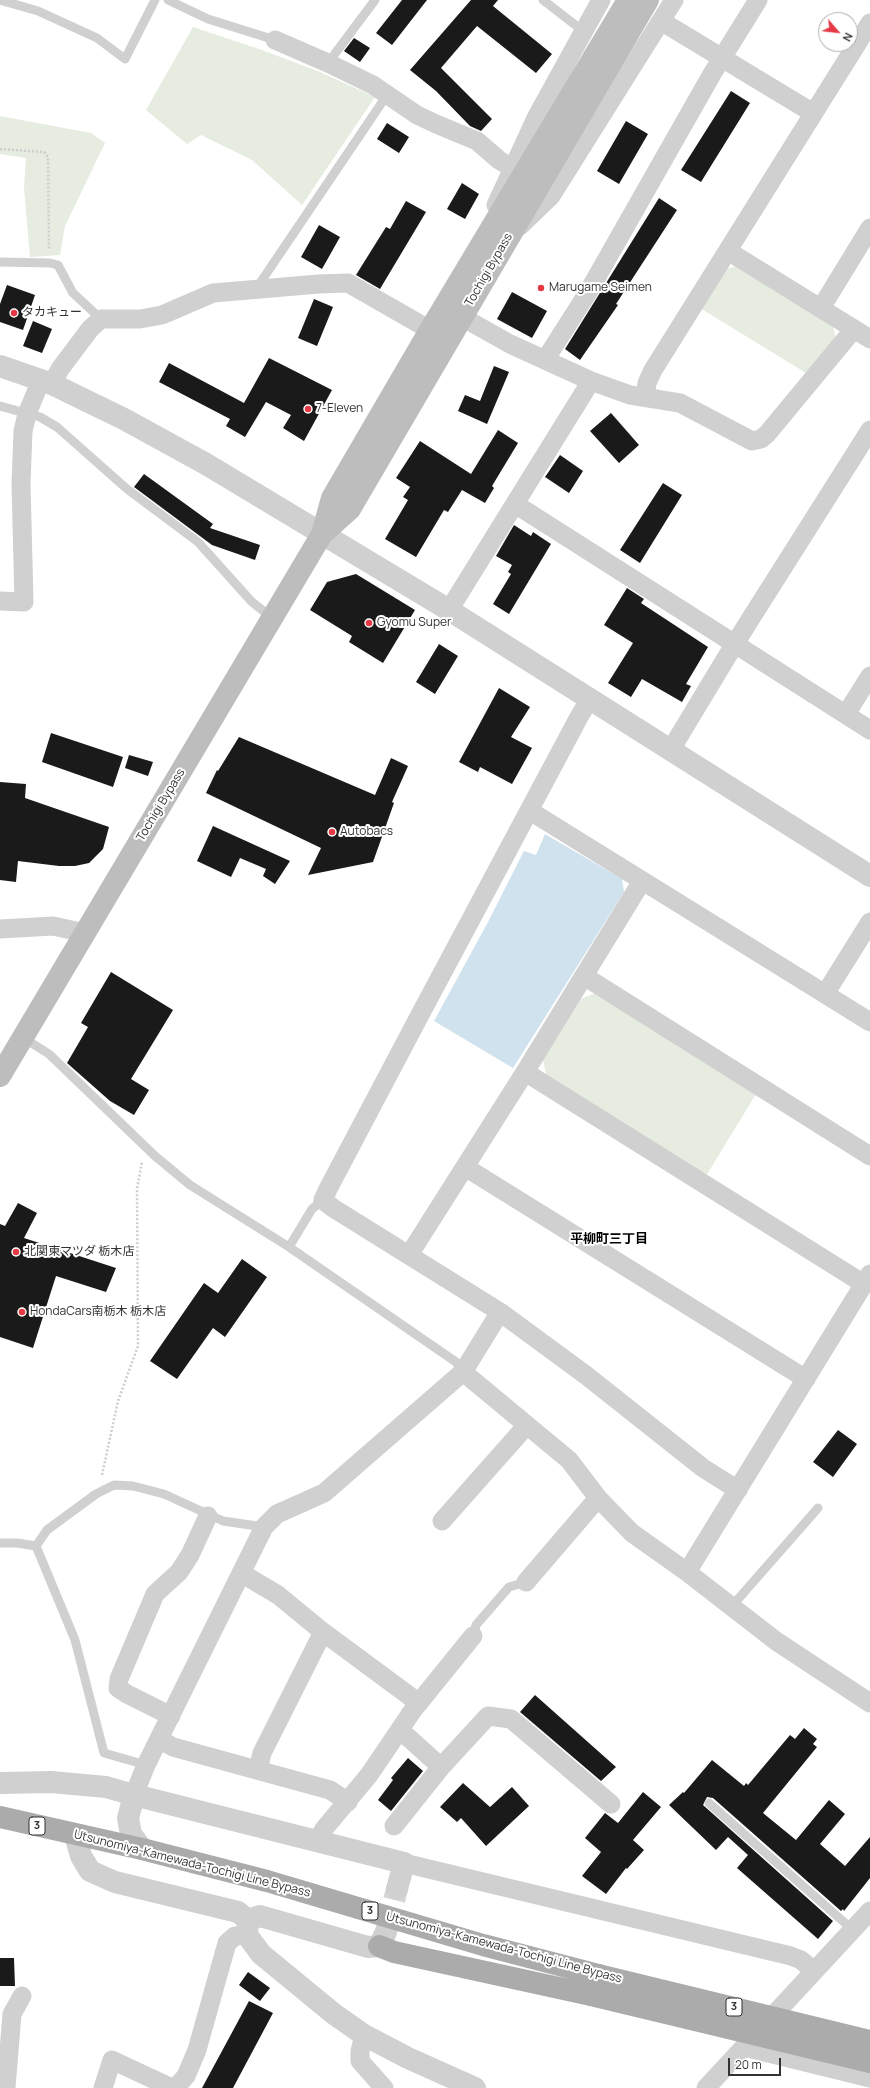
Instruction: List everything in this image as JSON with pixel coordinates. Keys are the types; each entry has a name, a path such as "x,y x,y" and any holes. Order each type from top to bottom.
{"main road":[{"name":"Tochigi Bypass","path":"0,1076 322,534 332,498 430,330 628,0"},
{"name":"Tochigi Bypass","path":"322,534 350,509 648,0"},
{"name":"Utsunomiya-Kamewada-Tochigi Line Bypass","path":"0,1817 142,1849 267,1881 483,1944 594,1985 870,2042"},
{"path":"383,1939 394,1952 594,1985 870,2062"}],"street":[{"path":"488,235 498,201 537,116 601,0"},
{"path":"511,233 551,196 674,0"},
{"path":"544,360 587,294 722,58 758,0"},
{"path":"661,21 813,113"},
{"path":"645,397 647,383 653,370 870,23"},
{"path":"275,40 328,63 373,85 436,124 477,141 499,160 512,168"},
{"path":"821,308 870,228"},
{"path":"728,251 870,339"},
{"path":"0,601 24,602 20,484 23,431 28,414 46,382 60,369 90,329 101,319 140,319 162,315 213,293 348,283 430,330"},
{"path":"462,317 510,344 591,381 630,395 680,403 752,441 761,439 767,434 854,329"},
{"path":"0,366 46,382 124,419 199,461 449,610 589,700 870,876"},
{"path":"449,610 591,381"},
{"path":"670,751 734,645 870,430"},
{"path":"515,504 734,645 870,730"},
{"path":"846,714 870,676"},
{"path":"589,700 578,717 530,811 328,1189 324,1200 500,1312 587,1376 703,1468 738,1490"},
{"path":"530,811 870,1022"},
{"path":"409,1255 466,1167 642,881"},
{"path":"825,994 870,922"},
{"path":"0,929 53,926 85,934"},
{"path":"584,976 870,1156"},
{"path":"525,1072 867,1279 687,1572"},
{"path":"466,1167 806,1379"},
{"path":"142,1849 131,1834 128,1818 134,1795 146,1765 264,1526 277,1514 324,1493 463,1372 500,1312"},
{"path":"463,1372 569,1460 598,1498 632,1533 687,1572 776,1641 870,1703"},
{"path":"442,1521 527,1425"},
{"path":"526,1582 598,1498"},
{"path":"171,1716 126,1694 118,1688 119,1680 156,1594 179,1572 190,1555 208,1516"},
{"path":"240,1573 278,1595 323,1632 419,1703"},
{"path":"258,1770 262,1753 323,1632"},
{"path":"317,1841 324,1829 369,1775 419,1703 473,1636"},
{"path":"394,1826 441,1767 488,1716 511,1719 611,1804"},
{"path":"400,1730 441,1767"},
{"path":"159,1739 173,1747 330,1790 348,1802"},
{"path":"0,1783 36,1782 90,1784 120,1790 134,1795 404,1863 791,1956 801,1960 814,1971"},
{"path":"75,1835 81,1856 90,1871 115,1882 238,1912 248,1927 261,1954 334,2014 364,2035 408,2058 475,2088"},
{"path":"397,1889 404,1863"},
{"path":"706,2088 870,1911"},
{"path":"103,2088 112,2060 172,2088 177,2086 186,2076 196,2050 227,1943 260,1916 368,1947 383,1939"},
{"path":"6,2088 12,2014 22,1996"},
{"path":"364,2035 360,2051 360,2061 384,2088"},
{"path":"744,2047 870,2078"}],"lane":[{"path":"0,0 38,11 97,38 125,59 155,0"},
{"path":"168,0 208,19 275,40"},
{"path":"328,63 375,0"},
{"path":"543,0 583,31"},
{"path":"256,290 387,95"},
{"path":"0,262 50,263 58,265 73,294 101,319"},
{"path":"0,406 40,417 57,427 127,489 198,542 251,601 262,610 273,616"},
{"path":"22,1037 49,1054 146,1148 190,1185 210,1200 289,1247 456,1362 463,1372"},
{"path":"289,1247 312,1209 324,1200"},
{"path":"36,1546 47,1530 100,1492 114,1485 164,1494 208,1516 235,1523 264,1526"},
{"path":"732,1606 818,1508"},
{"path":"0,1544 17,1543 36,1546"},
{"path":"36,1546 75,1640 104,1753 146,1765"},
{"path":"473,1636 476,1625 509,1587 526,1582"},
{"path":"709,1803 853,1930"}],"path":[{"path":"0,149 44,152 48,157 50,263"},
{"path":"100,1492 118,1401 138,1346 137,1188 146,1148"}],"shaded area":[{"path":"193,27 262,50 320,72 375,97 302,205 252,160 201,135 187,144 146,110"},
{"path":"0,116 91,133 105,143 65,226 60,255 30,257 24,188 26,158 0,154"},
{"path":"738,266 833,326 836,338 806,373 700,308 725,269"},
{"path":"595,993 756,1094 706,1176 546,1074 543,1060 581,999"}],"water":[{"path":"545,834 622,879 624,892 513,1068 434,1021 488,922 524,851 536,855"}],"building":[{"path":"402,0 427,0 392,45 376,33"},
{"path":"471,0 498,0 493,6 552,54 536,73 477,26 441,68 492,119 481,131 470,126 436,91 410,70"},
{"path":"354,38 370,48 360,62 344,51"},
{"path":"731,91 750,103 701,182 681,170"},
{"path":"626,121 648,134 619,184 597,171"},
{"path":"387,123 409,137 399,153 377,139"},
{"path":"462,183 479,194 465,219 447,209"},
{"path":"659,198 677,210 616,304 618,305 580,360 565,349"},
{"path":"406,201 426,212 380,289 356,275 386,227 390,229"},
{"path":"319,225 340,237 322,269 301,257"},
{"name":"タカキュー","path":"7,285 35,295 23,330 0,322 0,304"},
{"path":"512,292 547,311 532,338 497,319"},
{"path":"314,299 333,307 317,346 298,338"},
{"path":"33,321 52,329 42,353 23,346"},
{"path":"269,358 332,390 304,441 283,428 291,415 266,402 245,437 226,426 230,419 159,382 169,363 244,403"},
{"path":"494,366 509,372 487,424 458,411 465,395 480,401"},
{"path":"611,413 639,445 619,463 590,431"},
{"path":"498,430 518,443 492,486 494,488 485,503 462,490 448,512 444,510 416,557 385,539 408,500 403,497 410,487 396,478 420,441 471,474"},
{"path":"560,455 583,471 569,493 545,477"},
{"path":"144,474 213,524 210,528 260,545 255,560 212,545 134,487"},
{"path":"663,483 682,495 640,563 620,550"},
{"path":"514,525 531,536 533,532 551,544 509,614 493,604 511,574 508,572 512,565 496,556"},
{"name":"Gyomu Super","path":"356,574 415,610 383,663 349,642 352,636 310,610 327,582"},
{"path":"627,588 644,599 641,603 708,647 686,684 691,686 682,702 642,679 631,697 608,683 633,643 604,625"},
{"path":"439,644 458,656 435,694 416,682"},
{"path":"499,688 530,707 511,737 532,748 512,784 480,767 478,772 459,762"},
{"path":"51,733 123,757 113,787 42,762"},
{"name":"Autobacs","path":"239,737 375,795 391,758 408,766 392,802 394,803 373,862 308,875 321,848 206,793 217,770 218,771"},
{"path":"129,755 153,762 148,776 125,768"},
{"path":"0,782 26,784 25,798 109,827 103,849 89,863 75,866 59,866 18,861 16,882 0,880"},
{"path":"213,826 290,861 275,884 263,876 266,869 240,858 231,877 197,861"},
{"path":"111,972 173,1010 131,1079 149,1090 134,1115 110,1101 67,1063 88,1027 81,1023"},
{"path":"18,1203 37,1213 24,1238 116,1268 106,1292 56,1276 33,1348 0,1337 0,1224 5,1226"},
{"path":"242,1259 267,1277 225,1337 213,1328 177,1379 150,1361 204,1283 218,1293"},
{"path":"838,1430 857,1444 833,1477 813,1462"},
{"path":"535,1695 616,1767 601,1781 520,1712"},
{"path":"804,1728 817,1739 813,1744 817,1747 763,1813 796,1840 829,1800 845,1814 820,1844 845,1866 870,1837 870,1878 844,1911 843,1909 841,1911 713,1798 707,1797 703,1805 833,1921 818,1939 737,1868 748,1855 728,1837 716,1850 669,1805 683,1792 684,1793 712,1760 744,1786 746,1783 748,1785 790,1735 795,1739"},
{"path":"408,1758 423,1771 391,1811 378,1800 393,1780 391,1778"},
{"path":"463,1783 490,1807 512,1787 529,1806 486,1846 461,1818 457,1822 440,1807"},
{"path":"643,1792 661,1807 633,1840 644,1850 627,1869 626,1868 606,1894 582,1876 601,1852 585,1838 605,1813 618,1823"},
{"path":"0,1958 14,1958 15,1986 0,1986"},
{"path":"248,1972 270,1988 260,2001 239,1985"},
{"path":"249,2001 273,2013 233,2088 202,2088"}],"tunnel":[{"path":"386,1932 397,1889"}],"place":[{"name":"Marugame Seimen","path":"541,288"},
{"name":"タカキュー","path":"14,313"},
{"name":"7-Eleven","path":"308,409"},
{"name":"Gyomu Super","path":"369,623"},
{"name":"Autobacs","path":"332,832"},
{"name":"北関東マツダ 栃木店","path":"16,1252"},
{"name":"HondaCars南栃木 栃木店","path":"22,1312"}],"district":[{"name":"平柳町三丁目","path":"609,1239"}]}
